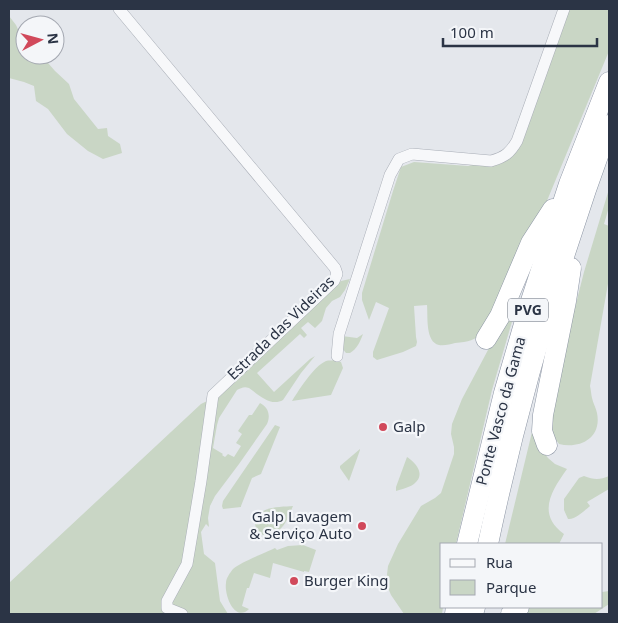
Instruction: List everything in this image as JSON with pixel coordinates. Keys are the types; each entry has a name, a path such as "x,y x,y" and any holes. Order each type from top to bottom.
{"highway":[{"name":"Ponte Vasco da Gama","path":"467,543 504,393 529,307 569,184 609,82"},
{"name":"Ponte Vasco da Gama","path":"488,543 505,465 554,288 609,125"},
{"path":"486,339 500,316 532,243 569,184"},
{"path":"547,445 542,431 542,415 566,301 581,204"}],"street":[{"name":"Estrada das Videiras","path":"119,9 335,268 337,274 334,281 213,395 187,564 167,601 167,608 182,614"},
{"path":"336,356 339,334 390,174 399,159 412,154 491,161 502,158 511,151 517,141 564,9"}],"green space":[{"path":"564,9 609,9 609,51 544,208 485,332 468,341 439,345 431,339 429,334 427,305 414,306 416,346 377,360 373,357 373,352 389,308 376,302 369,320 362,300 362,293 401,167 414,162 468,166 491,161 511,151"},
{"path":"9,16 15,24 15,65 50,65 69,84 74,99 98,129 107,128 108,136 120,144 122,153 103,159 88,151 67,134 48,109 36,101 34,86 9,78"},
{"path":"609,189 609,207 604,224 609,226 609,278 590,386 598,422 593,435 588,440 574,445 559,444 554,437 549,420 584,272"},
{"path":"350,279 340,297 332,301 326,308 322,321 315,328 308,322 301,328 307,335 304,338 300,334 257,373 274,392 315,356 283,400 279,402 270,401 246,387 237,390 219,418 213,448 225,457 228,454 234,457 241,446 236,443 242,434 238,431 249,415 252,415 260,403 269,414 267,424 215,496 210,506 209,527 206,524 201,532 204,554 215,563 220,601 228,614 190,614 176,608 171,603 180,586 218,396 341,281"},
{"path":"523,284 492,390 456,543 440,543 440,608 443,608 442,614 404,614 391,595 386,583 388,566 398,544 421,506 441,493 454,454 451,434 452,424 462,399"},
{"path":"363,334 355,349 350,353 346,353 342,348 342,336 357,338"},
{"path":"334,360 341,362 343,368 331,395 292,401 307,379 321,364"},
{"path":"207,401 185,564 161,603 162,610 174,614 9,614 9,583 201,404"},
{"path":"539,403 542,450 555,464 567,469 556,485 549,502 551,518 555,526 564,534 560,543 505,543"},
{"path":"275,425 280,427 261,474 252,478 241,507 223,509 223,501"},
{"path":"360,449 349,481 340,466"},
{"path":"407,457 416,465 420,476 413,484 396,491 396,487"},
{"path":"584,476 597,479 609,476 609,489 587,502 590,506 579,515 568,519 564,510 564,499 579,478"},
{"path":"293,506 286,522 279,530 263,535 257,530 255,522 260,513 270,508"},
{"path":"303,545 316,550 309,572 273,563 270,578 254,573 242,606 249,609 239,613 235,610 229,600 226,588 228,576 233,569 275,548 277,550 288,546"},
{"path":"609,591 609,604 603,608 603,592"},
{"path":"529,608 603,608 594,614 521,614"}],"place":[{"name":"Galp","path":"383,427"},
{"name":"Galp Lavagem & Serviço Auto","path":"362,526"},
{"name":"Burger King","path":"294,581"}]}
